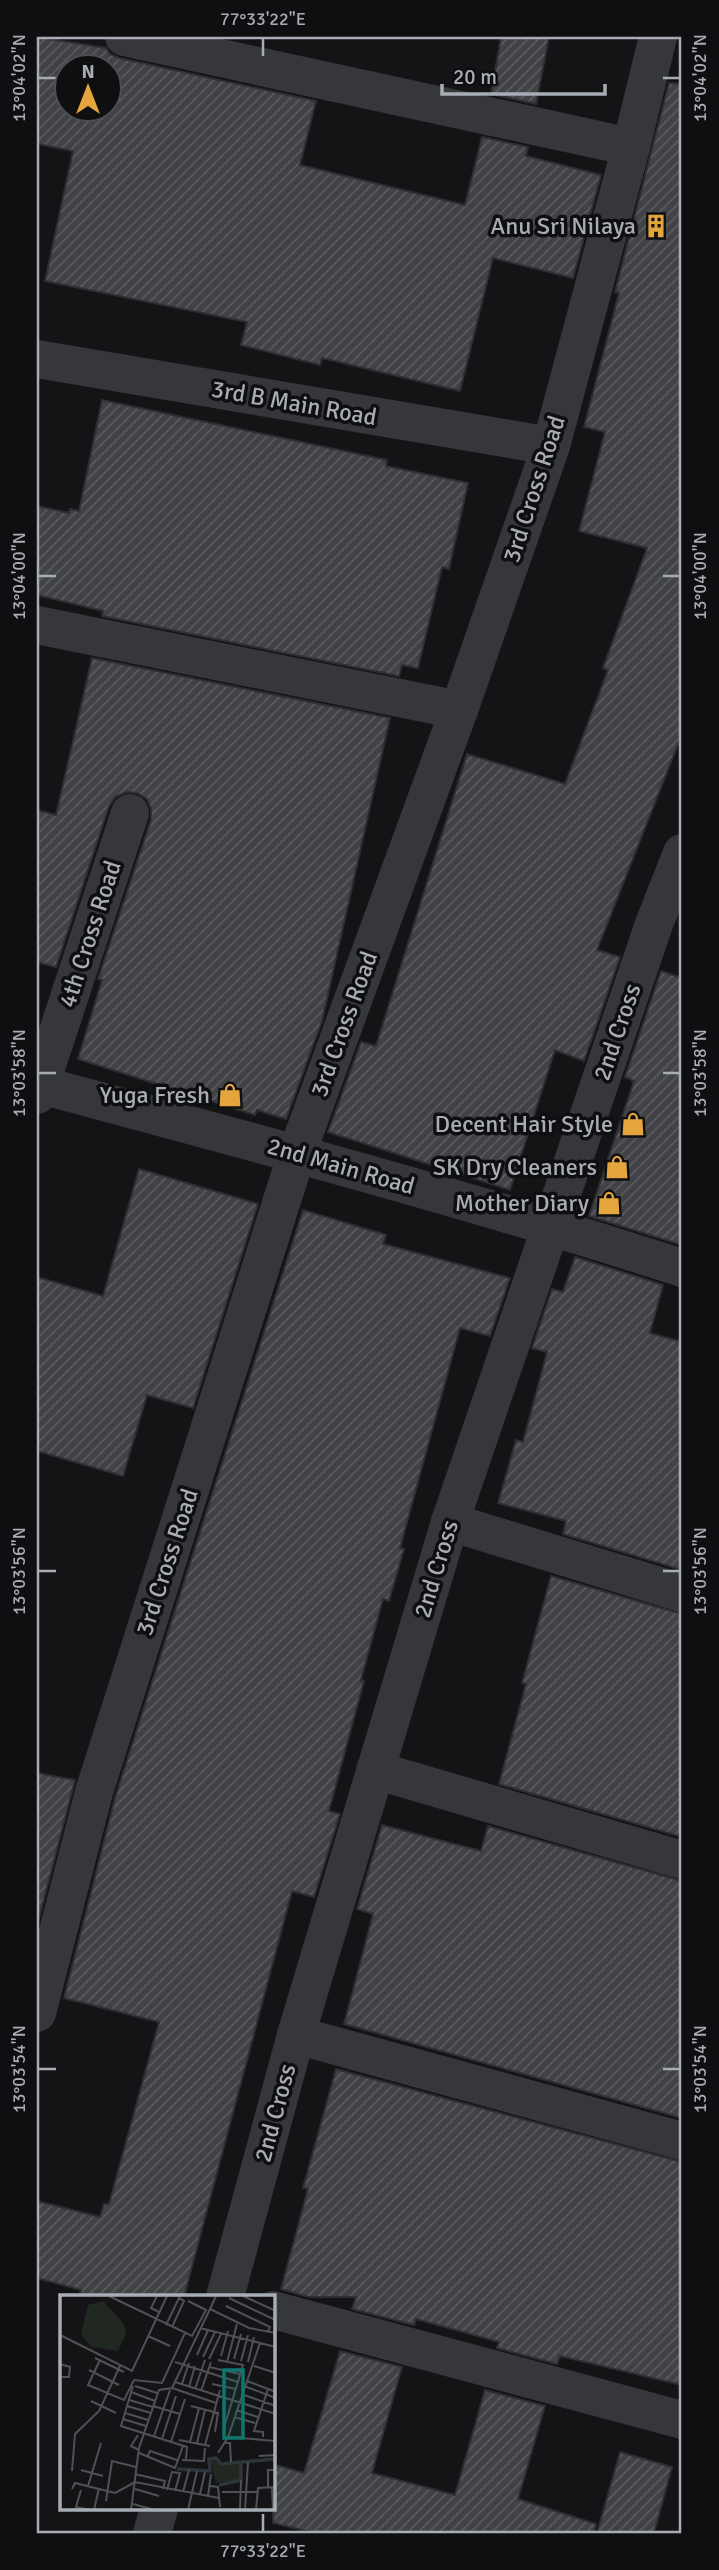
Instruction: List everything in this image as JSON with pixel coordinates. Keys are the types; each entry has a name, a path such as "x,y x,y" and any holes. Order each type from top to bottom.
{"street":[{"path":"124,37 631,147"},
{"name":"3rd Cross Road","path":"37,2013 93,1792 297,1153 459,710 551,446 658,37"},
{"name":"3rd B Main Road","path":"37,359 551,446"},
{"path":"37,625 459,710"},
{"name":"4th Cross Road","path":"38,1088 130,813"},
{"name":"2nd Cross","path":"226,2295 296,2035 450,1522 551,1226 668,929 682,853"},
{"name":"2nd Main Road","path":"38,1088 297,1153 551,1226 682,1268"},
{"path":"450,1522 682,1592"},
{"path":"375,1770 682,1860"},
{"path":"296,2035 682,2141"},
{"path":"275,2311 682,2420"},
{"path":"152,2533 159,2510"}],"building":[{"path":"37,37 106,48 109,52 52,52 52,122 122,122 122,59 316,101 300,165 465,205 482,137 528,147 526,156 601,175 573,278 493,258 460,391 322,358 320,365 241,345 247,322 45,281 73,151 37,144"},
{"path":"501,37 549,37 536,104 491,94"},
{"path":"669,83 682,84 682,734 597,950 620,957 584,1061 555,1050 510,1190 328,1132 361,1042 376,1046 467,754 565,784 608,670 603,668 647,548 579,531 605,432 584,427 619,293 615,292"},
{"path":"102,400 387,460 386,466 468,483 449,569 442,567 418,668 402,665 399,676 102,616 103,611 37,595 37,506 69,513 70,509 79,511"},
{"path":"92,658 390,718 322,1021 286,1119 257,1110 255,1115 78,1059 102,980 98,979 151,820 147,799 137,793 126,792 115,797 109,806 56,967 37,962 37,810 56,815"},
{"path":"661,971 682,978 682,1245 589,1216 634,1081 625,1077"},
{"path":"139,1169 258,1204 193,1408 147,1395 123,1476 37,1451 37,1277 103,1296"},
{"path":"303,1210 386,1235 383,1244 510,1278 490,1336 460,1328 400,1548 404,1549 389,1601 383,1599 361,1680 364,1681 329,1811 340,1814 314,1897 292,1891 185,2295 80,2295 81,2290 37,2278 37,2201 100,2217 104,2204 109,2204 159,2022 64,1998 115,1798"},
{"path":"575,1257 663,1285 650,1333 682,1342 682,1570 563,1534 566,1521 498,1503 516,1440 523,1442 547,1352 532,1348 552,1289 563,1292"},
{"path":"551,1576 682,1614 682,1837 499,1784 526,1684 522,1683"},
{"path":"37,1773 75,1780 37,1926"},
{"path":"382,1825 481,1851 488,1826 682,1881 682,2118 344,2024 373,1914 357,1909"},
{"path":"336,2069 682,2162 682,2385 560,2356 557,2364 497,2348 499,2342 416,2319 414,2325 352,2309 356,2297 309,2297 281,2289 308,2189 303,2188"},
{"path":"340,2351 402,2367 372,2473 455,2495 485,2390 545,2406 518,2499 596,2524 594,2533 315,2533 273,2523 275,2465 304,2473"},
{"path":"620,2452 672,2467 654,2533 597,2533"}],"place":[{"name":"Anu Sri Nilaya","path":"656,226"},
{"name":"Yuga Fresh","path":"230,1095"},
{"name":"Decent Hair Style","path":"633,1124"},
{"name":"SK Dry Cleaners","path":"617,1167"},
{"name":"Mother Diary","path":"609,1203"}]}
